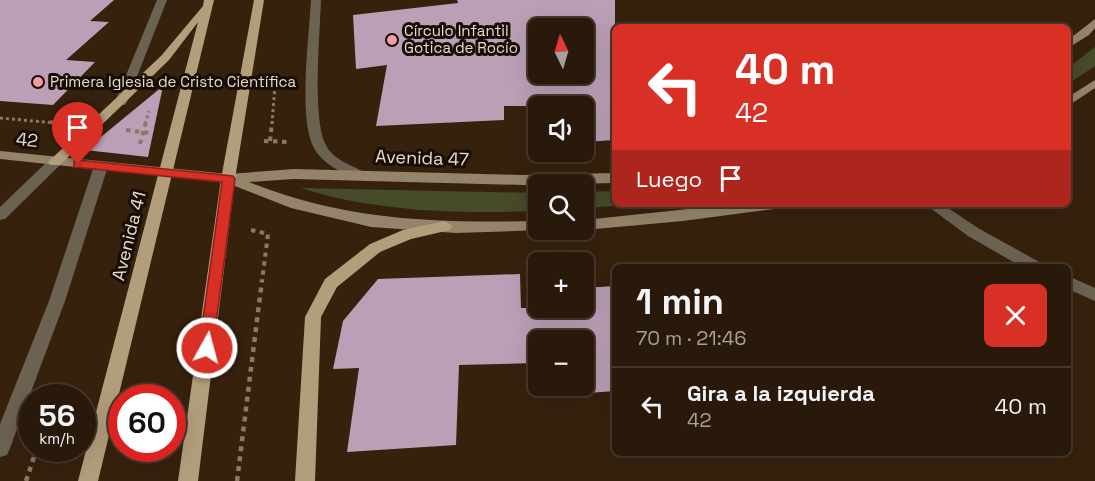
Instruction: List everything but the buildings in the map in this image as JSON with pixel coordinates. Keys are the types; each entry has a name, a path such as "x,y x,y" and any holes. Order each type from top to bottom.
{"main road":[{"path":"188,481 228,179 259,0"},
{"path":"55,162 165,58 208,1"},
{"name":"Avenida 41","path":"88,481 208,1"},
{"path":"1071,43 1095,22"},
{"path":"1071,100 1095,83"},
{"name":"42","path":"0,155 228,179"},
{"name":"Avenida 47","path":"228,179 294,174 512,180 612,178"},
{"path":"228,179 319,212 364,220 445,226 528,226"},
{"path":"594,224 751,207"},
{"path":"304,481 313,317 331,283 355,262 384,244 408,234 445,226"}],"street":[{"path":"121,102 162,0"},
{"path":"316,0 314,123 318,143 329,159 359,175"},
{"path":"0,215 55,162"},
{"path":"0,448 57,301 101,166"},
{"path":"936,207 973,232 1030,264"},
{"path":"1071,283 1095,295"}],"path":[{"path":"26,481 32,462"}],"green space":[{"path":"1095,47 1095,66 1071,82 1071,66"},
{"path":"301,188 528,193 528,211 418,210 329,196"},
{"path":"612,191 612,206 594,207 594,192"}],"place":[{"name":"Círculo Infantil Gotica de Rocío","path":"392,40"},
{"name":"Primera Iglesia de Cristo Científica","path":"38,82"}],"route":[{"path":"78,164 228,179 207,348"}]}
